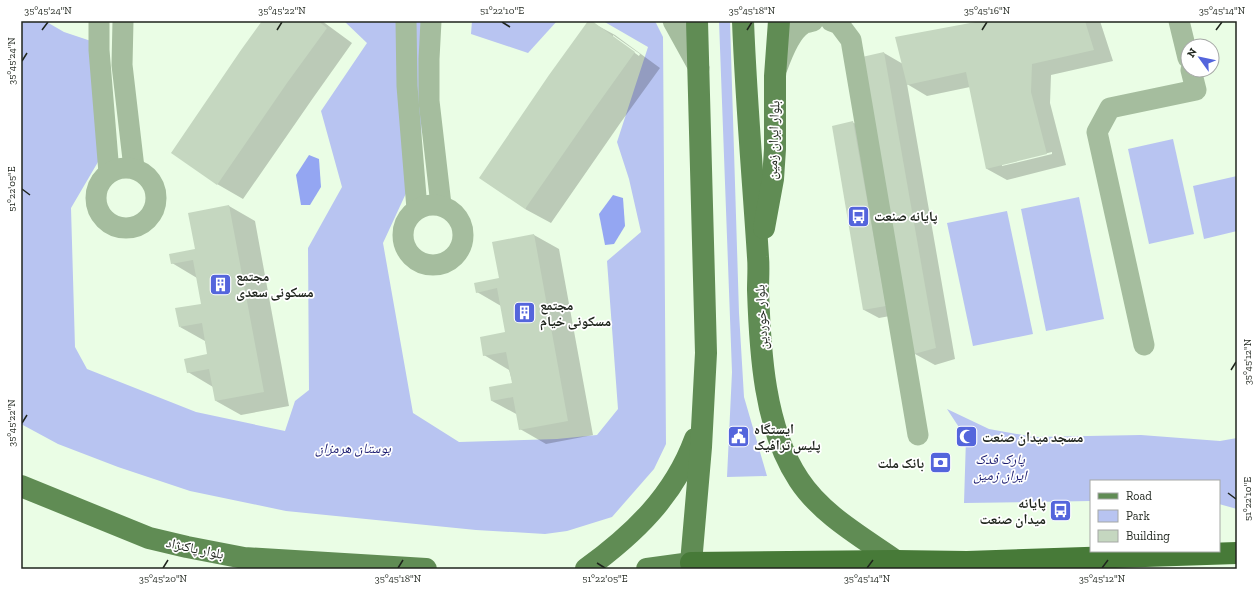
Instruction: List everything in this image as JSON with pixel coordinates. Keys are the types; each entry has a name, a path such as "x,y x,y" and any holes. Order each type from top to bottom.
{"highway":[{"path":"693,567 896,561 967,562 1237,553"}],"main road":[{"path":"647,569 693,567 706,353 699,68 696,21"},
{"name":"بلوار خوردین","path":"743,21 745,88 758,259 760,317 766,391 775,425 785,455 799,481 810,496 830,514 896,561"},
{"name":"بلوار ایران زمین","path":"758,259 773,172 775,149 775,76 779,21"},
{"path":"586,569 618,544 655,508 675,481 689,457 697,434 703,408"},
{"name":"بلوار پاکنژاد","path":"21,486 149,538 187,547 237,564 426,569"}],"street":[{"path":"406,21 406,86 416,210"},
{"path":"432,21 429,59 429,101 441,205"},
{"path":"673,21 699,68"},
{"path":"775,76 787,43 803,24 813,21"},
{"path":"831,21 850,30 918,435"},
{"path":"1179,21 1183,38"},
{"path":"109,173 99,50 99,22 122,22 122,65 134,168"},
{"path":"406,59 429,59"},
{"path":"1144,345 1097,132 1110,108 1196,90 1193,78"},
{"path":"134,168 151,180 157,199 155,209 142,225 132,228 113,226 105,220 99,212 96,203 96,193 99,184 109,173 114,170 134,168"},
{"path":"431,204 441,205 450,209 458,216 464,235 462,246 457,254 449,261 430,265 420,262 412,257 406,249 403,240 403,230 407,220 421,206 431,204"}],"green space":[{"name":"بوستان هرمزان","path":"21,21 45,21 64,32 100,44 105,150 71,208 75,347 87,369 196,412 285,431 295,401 309,390 308,248 342,187 321,111 367,43 344,21 426,21 420,163 383,243 413,413 459,442 557,439 597,435 618,409 607,261 641,232 629,179 617,142 648,47 603,21 655,21 663,37 666,444 654,469 612,517 567,531 545,534 476,530 286,511 190,491 118,467 58,444 21,424"},
{"path":"472,21 557,21 528,53 471,34"},
{"path":"719,21 730,21 739,313 744,397 767,476 727,477 732,372"},
{"path":"1173,139 1194,234 1149,244 1128,149"},
{"path":"1237,176 1237,231 1204,239 1193,186"},
{"path":"1079,197 1104,319 1046,331 1021,209"},
{"path":"1007,211 1033,334 973,346 947,223"},
{"name":"پارک فدک ایران زمین","path":"947,409 989,429 1034,437 1141,435 1220,441 1237,438 1237,509 1220,504 1220,480 1090,480 1090,501 964,503 966,438"}],"water":[{"path":"309,155 319,159 321,187 310,205 301,205 296,175"},
{"path":"613,195 623,198 625,226 614,244 605,245 599,214"}],"building":[{"path":"262,21 318,21 327,28 217,185 171,153"},
{"path":"588,21 592,21 635,52 525,209 479,178 549,75"},
{"path":"981,21 1085,21 1094,50 1032,64 1031,92 1047,154 986,169 966,72 907,85 895,37"},
{"path":"884,52 936,348 914,354 862,57"},
{"name":"پایانه صنعت","path":"853,121 886,306 863,310 832,126"},
{"name":"مجتمع مسکونی سعدی","path":"229,205 264,392 215,401 209,369 187,373 184,359 207,354 202,323 179,327 175,308 201,304 193,260 171,264 169,254 195,249 188,213"},
{"name":"مجتمع مسکونی خیام","path":"534,234 568,421 519,430 513,397 491,401 489,387 512,383 506,352 483,356 480,337 505,332 497,288 476,293 474,283 499,278 492,242"}],"place":[{"name":"پایانه صنعت","path":"858,216"},
{"name":"مجتمع مسکونی سعدی","path":"220,284"},
{"name":"مجتمع مسکونی خیام","path":"525,313"},
{"name":"ایستگاه پلیس ترافیک","path":"739,437"},
{"name":"مسجد میدان صنعت","path":"966,437"},
{"name":"بانک ملت","path":"940,463"},
{"name":"پایانه میدان صنعت","path":"1061,511"}]}
